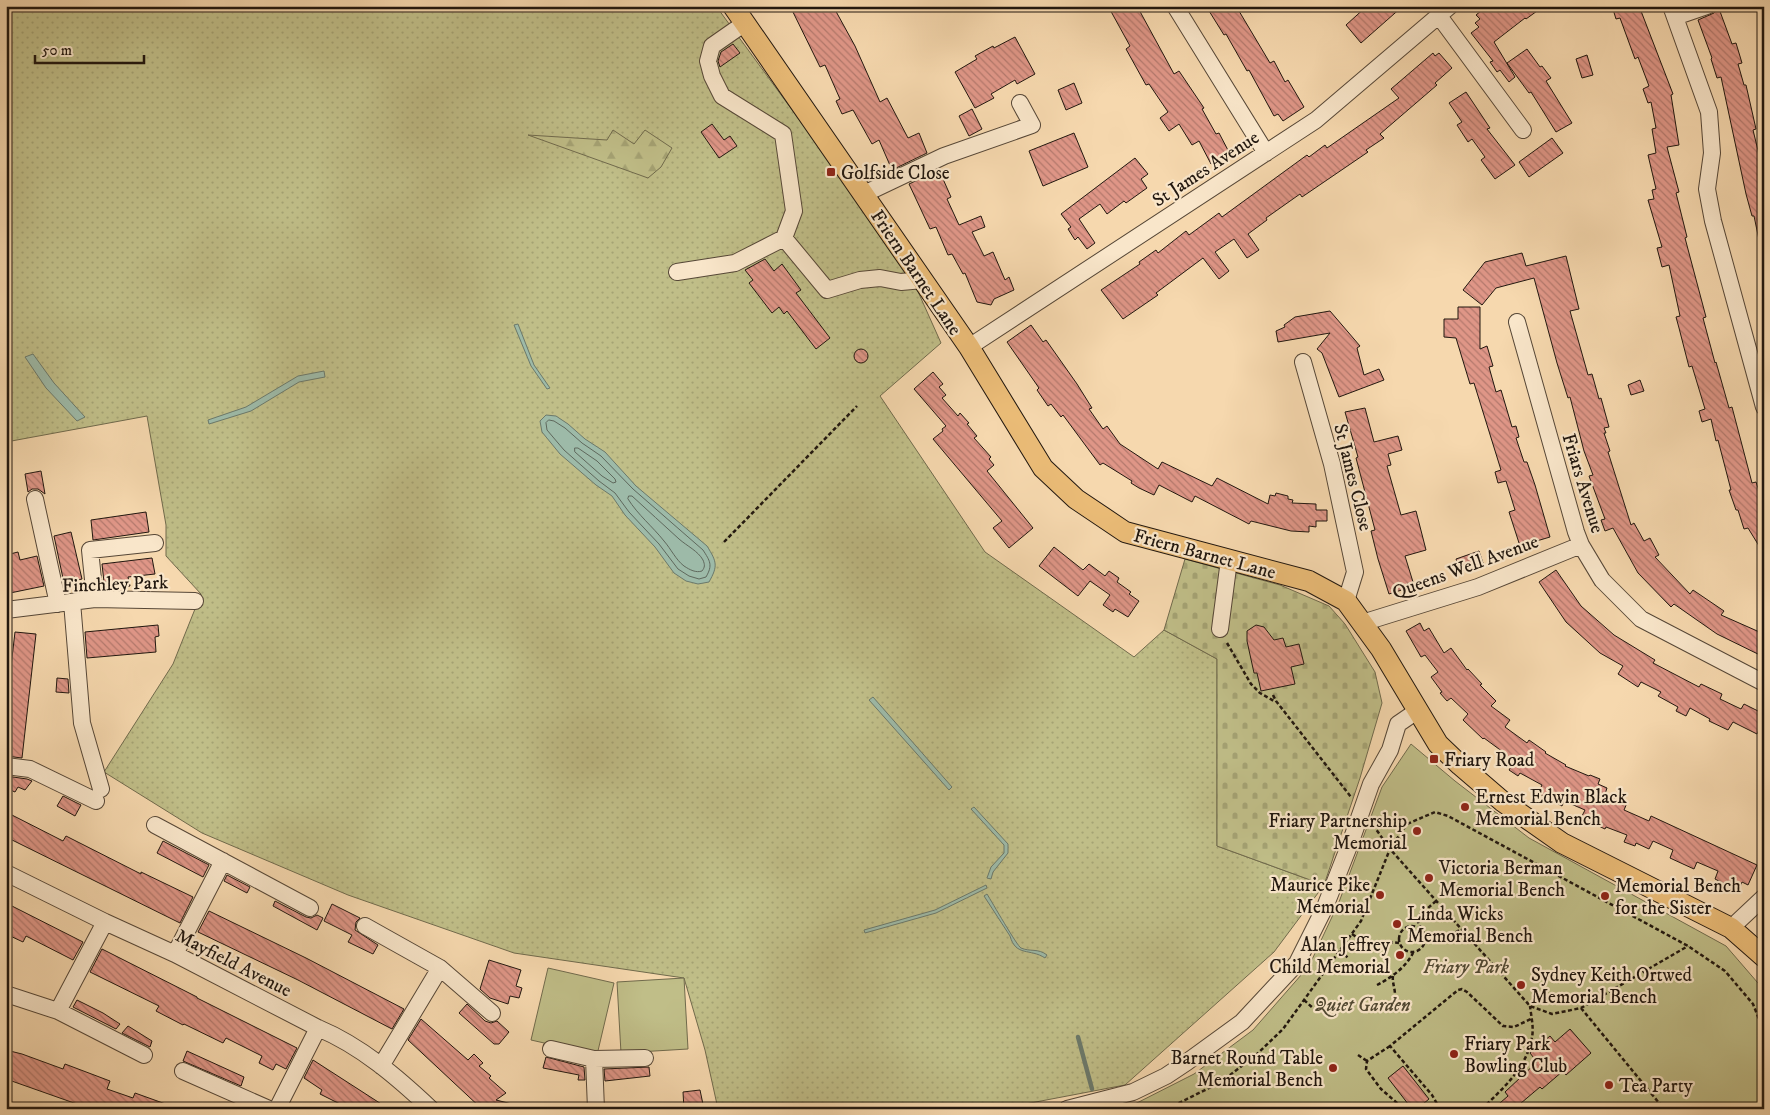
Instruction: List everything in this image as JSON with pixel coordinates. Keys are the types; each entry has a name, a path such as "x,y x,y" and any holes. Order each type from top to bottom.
{"main road":[{"name":"Friern Barnet Lane","path":"734,6 969,347 1043,468 1076,499 1124,532 1309,581 1346,601 1381,649 1438,744 1502,801 1562,843 1731,928 1764,958"}],"street":[{"path":"1175,6 1266,153"},
{"path":"1707,6 1673,12 1709,112 1712,153 1707,189 1708,197 1764,407"},
{"path":"1445,11 1523,130"},
{"name":"St James Avenue","path":"969,347 1316,120 1445,11"},
{"path":"677,272 734,264 784,238 794,211 783,134 722,96 712,76 708,61 712,46 745,23"},
{"path":"864,194 944,156 1032,125 1020,103"},
{"path":"784,238 827,290 860,280 880,278 901,282 923,280"},
{"name":"Friars Avenue","path":"1517,322 1576,532 1581,545 1602,580 1641,619 1764,683"},
{"name":"St James Close","path":"1303,362 1332,464 1355,572 1346,601"},
{"path":"6,766 30,769 99,795 82,723 65,603 35,499"},
{"path":"95,600 90,550 155,543"},
{"name":"Queens Well Avenue","path":"1362,623 1478,587 1581,545"},
{"path":"1220,629 1229,560"},
{"name":"Finchley Park","path":"6,610 95,600 195,601"},
{"path":"1067,1109 1133,1092 1188,1062 1242,1022 1297,963 1325,907 1371,784 1390,750 1398,724 1417,711"},
{"path":"155,825 310,908"},
{"path":"175,954 223,861"},
{"name":"Mayfield Avenue","path":"6,873 175,954 339,1037 402,1081 431,1109"},
{"path":"1731,928 1764,897"},
{"path":"58,1011 105,922"},
{"path":"365,926 440,968 492,1013"},
{"path":"381,1066 440,968"},
{"path":"6,994 58,1011 144,1055"},
{"path":"277,1109 318,1028"},
{"path":"551,1049 594,1059 645,1058"},
{"path":"594,1059 596,1109"},
{"path":"183,1071 269,1109"}],"path":[{"path":"724,542 857,406"},
{"path":"1220,629 1251,684 1260,693 1276,701"},
{"path":"1273,695 1390,849 1530,1006 1552,1014 1581,1008 1688,946"},
{"path":"1167,1109 1221,1082 1256,1055 1284,1029 1361,921 1390,849 1407,824 1435,812 1448,816 1688,946 1725,971 1753,1004 1764,1032"},
{"path":"1376,985 1393,976 1409,962 1413,953 1421,949 1425,941 1418,922 1420,915 1436,901"},
{"path":"1413,953 1404,950 1399,942 1400,933 1406,927 1416,926 1430,939 1442,941 1461,929"},
{"path":"1352,934 1367,944 1386,941 1399,942"},
{"path":"1340,950 1349,959"},
{"path":"1393,976 1392,981 1395,986 1395,995"},
{"path":"1404,1109 1381,1089 1366,1069 1367,1061 1390,1046 1458,990 1462,989 1467,992 1503,1026 1514,1027 1531,1019"},
{"path":"1304,1000 1314,1009"},
{"path":"1482,1109 1514,1078 1525,1056 1532,1036 1530,1006"},
{"path":"1581,1008 1600,1027 1664,1109"},
{"path":"1390,1046 1432,1095 1440,1109"},
{"path":"1358,1055 1367,1061"},
{"path":"1636,1073 1640,1070"}],"green space":[{"path":"6,6 716,6 907,267 941,343 880,396 985,552 1134,657 1164,630 1217,659 1217,846 1324,885 1274,952 1125,1085 999,1109 718,1109 705,1050 684,978 514,953 348,895 202,833 104,772 173,664 201,594 166,556 166,525 147,416 6,442"},
{"path":"613,130 634,144 645,130 672,148 661,167 648,178 528,135 607,140"},
{"path":"1185,559 1280,585 1329,606 1345,624 1375,672 1382,703 1360,778 1324,885 1217,846 1217,659 1164,630"},
{"name":"Friary Park","path":"1411,744 1455,781 1529,838 1726,946 1764,990 1764,1109 1125,1109 1194,1074 1253,1030 1309,966 1339,902 1382,787"},
{"path":"548,968 614,983 597,1055 531,1040"},
{"path":"684,978 688,1049 621,1053 617,982"}],"water":[{"path":"518,324 534,365 550,388 547,389 531,366 514,325"},
{"path":"33,354 54,383 85,417 77,421 46,388 25,357"},
{"path":"324,371 325,377 299,382 251,411 209,424 208,420 246,407 298,376"},
{"path":"546,415 556,416 605,452 636,486 707,546 715,564 714,572 709,582 698,584 686,581 674,573 655,547 625,515 612,496 560,454 542,432 540,421"},
{"path":"873,697 952,787 949,790 869,700"},
{"path":"974,807 1008,844 1008,853 993,872 991,879 987,878 991,867 1004,853 1004,845 971,809"},
{"path":"986,885 987,888 936,913 865,933 864,930 935,910"},
{"path":"987,894 1021,948 1044,953 1047,955 1045,958 1016,947 984,896"}],"building":[{"path":"790,6 833,6 855,46 880,102 887,98 908,138 919,133 927,153 892,170 879,140 872,144 853,110 842,114 836,101 840,99 825,65 820,67"},
{"path":"1108,6 1137,6 1174,74 1179,71 1204,108 1202,109 1216,134 1219,133 1230,154 1211,164 1199,141 1192,145 1179,124 1169,131 1160,118 1168,112 1149,84 1146,85 1126,49 1130,46"},
{"path":"1206,6 1236,6 1270,63 1274,61 1285,82 1288,80 1304,107 1283,121 1278,114 1274,116 1249,70 1247,71 1226,34 1224,35"},
{"path":"1367,6 1403,6 1361,43 1346,25"},
{"path":"1487,6 1544,6 1494,42 1515,77 1509,82 1500,70 1497,72 1490,62 1493,61 1471,33 1479,27 1475,23 1480,19 1476,15"},
{"path":"1612,6 1647,6 1647,9 1641,11 1673,94 1671,95 1679,145 1667,147 1679,192 1676,193 1687,237 1685,238 1706,317 1703,318 1715,363 1729,408 1732,407 1752,483 1756,482 1764,506 1764,554 1748,528 1744,529 1738,510 1736,510 1711,419 1702,422 1699,411 1705,409 1692,366 1689,367 1676,317 1680,316 1669,265 1662,267 1657,248 1662,247 1648,200 1654,199 1652,190 1656,189 1648,155 1656,153 1652,129 1656,128 1651,102 1648,103 1643,89 1649,86 1638,57 1635,59 1620,18 1616,19"},
{"path":"1717,6 1732,44 1736,43 1742,63 1738,64 1744,85 1746,85 1756,129 1753,130 1764,175 1764,239 1759,240 1754,216 1752,216 1746,194 1721,77 1717,78 1698,20 1714,13"},
{"path":"1015,37 1035,74 1017,84 1015,80 991,94 994,98 975,108 955,72 977,59 975,56"},
{"path":"733,44 740,53 720,67 718,61 721,52"},
{"path":"1527,49 1551,78 1546,81 1572,123 1556,132 1531,92 1529,93 1507,63"},
{"path":"1433,53 1435,56 1439,53 1452,68 1435,83 1437,85 1380,134 1384,138 1366,150 1368,152 1302,197 1300,194 1266,218 1267,220 1248,234 1259,250 1247,258 1234,239 1215,252 1229,271 1219,279 1203,258 1156,293 1158,295 1123,319 1101,290 1140,264 1139,262 1156,250 1158,253 1186,231 1189,235 1219,213 1222,217 1307,155 1309,157 1325,145 1327,148 1399,98 1391,89"},
{"path":"1587,55 1593,75 1582,78 1576,59"},
{"path":"1074,83 1082,103 1066,110 1058,90"},
{"path":"1466,92 1490,128 1487,129 1515,165 1495,179 1481,160 1485,157 1472,139 1468,142 1457,125 1462,122 1449,103"},
{"path":"972,109 982,129 969,136 959,116"},
{"path":"712,124 724,140 730,136 737,146 719,158 701,132"},
{"path":"1074,133 1088,167 1043,186 1029,151"},
{"path":"1552,138 1563,153 1529,177 1519,162"},
{"path":"1135,158 1148,174 1141,179 1147,188 1126,203 1124,201 1107,214 1100,204 1079,219 1095,243 1087,249 1078,237 1075,240 1068,229 1071,227 1061,214"},
{"path":"939,170 951,197 947,199 959,225 981,216 985,227 972,232 984,256 993,252 1005,280 1009,277 1014,290 994,299 991,305 977,302 965,273 963,274 952,254 948,255 936,227 930,229 909,184"},
{"path":"1522,253 1526,266 1566,256 1579,309 1570,311 1588,375 1592,374 1599,399 1601,398 1609,427 1604,428 1610,451 1608,452 1631,525 1634,523 1644,541 1650,538 1659,555 1655,557 1690,594 1693,590 1724,611 1721,615 1764,634 1764,657 1717,634 1674,604 1671,607 1638,573 1613,528 1605,531 1601,520 1605,519 1589,476 1593,475 1584,451 1570,397 1568,398 1557,363 1534,278 1496,288 1482,305 1463,290 1485,262"},
{"path":"765,259 774,271 782,264 801,290 796,293 830,338 816,349 787,311 784,314 779,307 772,313 749,283 753,280 745,270"},
{"path":"1458,307 1480,307 1480,349 1487,346 1493,366 1489,367 1496,392 1501,390 1512,427 1516,426 1519,437 1516,438 1524,462 1527,462 1535,485 1550,537 1520,546 1509,512 1515,510 1506,481 1498,483 1495,472 1501,470 1474,383 1470,384 1456,338 1444,337 1444,319 1458,319"},
{"path":"1330,311 1360,346 1357,348 1364,375 1379,369 1384,380 1339,397 1322,353 1317,349 1330,333 1278,342 1276,331 1285,327 1284,325 1295,317"},
{"path":"1031,325 1043,342 1046,340 1077,384 1092,408 1089,409 1103,429 1107,426 1120,444 1158,469 1162,462 1212,486 1217,478 1268,504 1270,495 1275,496 1276,493 1288,496 1288,499 1293,500 1292,503 1316,504 1316,510 1327,510 1327,521 1316,521 1316,527 1309,526 1309,532 1291,531 1251,521 1249,524 1195,496 1192,502 1159,485 1154,495 1131,483 1132,481 1103,463 1100,465 1063,415 1061,417 1051,404 1048,406 1037,390 1039,388 1007,342"},
{"path":"861,349 866,351 868,356 866,361 861,363 856,361 854,356 856,351"},
{"path":"933,372 943,384 939,387 946,395 942,398 958,416 960,413 969,423 967,424 977,436 974,438 991,457 989,459 994,465 987,471 1033,528 1009,548 993,528 1002,521 933,439 946,426 914,389"},
{"path":"1640,380 1644,391 1631,395 1628,385"},
{"path":"1365,408 1374,442 1398,436 1402,450 1388,454 1391,465 1387,466 1401,515 1416,511 1426,550 1405,556 1413,582 1407,584 1408,588 1389,594 1371,531 1375,530 1356,458 1358,457 1345,412"},
{"path":"41,471 45,494 38,489 32,489 28,492 25,474"},
{"path":"146,512 149,532 93,540 91,520"},
{"path":"71,532 82,579 64,583 54,536"},
{"path":"1054,547 1083,570 1089,564 1105,576 1109,571 1119,578 1117,582 1131,592 1129,594 1139,601 1128,617 1115,609 1113,612 1103,605 1110,595 1090,581 1078,596 1039,566"},
{"path":"1479,551 1483,563 1460,571 1456,559"},
{"path":"18,552 20,560 37,556 44,586 10,593 6,579 6,555"},
{"path":"152,558 155,574 128,577 130,586 111,589 110,581 104,582 102,564"},
{"path":"1556,570 1581,606 1614,635 1655,660 1653,663 1699,687 1701,684 1722,694 1720,699 1741,709 1744,704 1762,713 1759,718 1763,720 1757,734 1733,722 1728,730 1709,721 1710,719 1690,708 1686,716 1676,711 1678,707 1658,696 1661,692 1641,682 1638,687 1618,674 1623,666 1600,653 1566,622 1539,582"},
{"path":"1420,623 1424,631 1429,628 1444,653 1451,648 1467,670 1496,701 1491,706 1510,720 1505,727 1527,743 1529,740 1565,766 1600,779 1598,784 1607,788 1605,794 1627,803 1624,810 1649,821 1651,816 1757,865 1748,885 1742,882 1739,890 1725,884 1715,879 1718,871 1697,862 1694,869 1670,858 1673,850 1653,841 1649,849 1636,843 1635,846 1624,842 1627,835 1606,827 1605,829 1581,818 1585,810 1564,801 1562,806 1538,793 1542,785 1520,773 1518,776 1509,770 1511,767 1498,758 1503,752 1483,739 1463,720 1468,714 1451,698 1447,701 1440,693 1442,692 1431,677 1438,672 1425,655 1421,657 1406,631"},
{"path":"158,625 159,636 155,637 156,652 87,658 85,632"},
{"path":"1256,625 1264,627 1274,640 1283,638 1286,647 1299,644 1304,664 1291,667 1295,684 1261,691 1257,673 1254,673 1247,641 1247,631"},
{"path":"15,632 36,634 22,758 6,756 6,709"},
{"path":"57,678 68,679 69,693 56,692"},
{"path":"6,776 32,781 25,790 18,787 15,792 6,788"},
{"path":"63,796 81,805 75,816 57,806"},
{"path":"6,812 63,841 66,836 141,874 141,872 193,897 180,923 6,837"},
{"path":"163,841 209,865 203,877 157,853"},
{"path":"227,875 250,887 247,893 224,881"},
{"path":"275,901 306,917 311,918 317,915 323,918 317,930 273,906"},
{"path":"6,903 83,942 73,960 26,936 23,942 6,934"},
{"path":"332,904 360,918 356,922 355,930 378,945 373,954 348,942 352,935 324,921"},
{"path":"209,911 306,958 404,1009 392,1029 298,980 198,932"},
{"path":"102,949 297,1048 286,1069 276,1064 273,1070 259,1063 262,1056 226,1038 223,1043 183,1025 156,1011 159,1006 90,972"},
{"path":"489,960 521,970 516,986 522,988 519,998 510,996 508,1004 490,998 480,989"},
{"path":"77,1000 120,1024 116,1029 73,1007"},
{"path":"467,1004 485,1021 491,1023 497,1021 509,1032 499,1044 494,1044 459,1013"},
{"path":"421,1019 468,1060 474,1054 483,1063 479,1066 506,1093 496,1100 512,1104 512,1109 482,1109 408,1040"},
{"path":"128,1026 152,1041 150,1047 122,1033"},
{"path":"1570,1029 1591,1053 1566,1075 1563,1071 1514,1109 1493,1109 1508,1096 1505,1092 1537,1062 1530,1053 1550,1036 1555,1042"},
{"path":"6,1050 63,1069 65,1064 110,1081 107,1089 133,1098 135,1093 174,1107 174,1109 91,1109 6,1079"},
{"path":"187,1051 244,1077 241,1086 183,1061"},
{"path":"546,1057 584,1067 585,1080 578,1080 579,1075 543,1068"},
{"path":"313,1060 389,1109 350,1109 320,1094 322,1090 304,1078"},
{"path":"1403,1066 1429,1099 1417,1109 1412,1109 1388,1078"},
{"path":"649,1067 650,1076 605,1081 604,1069"},
{"path":"700,1090 704,1109 684,1109 683,1092"}],"waterway":[{"path":"1078,1037 1092,1089"}],"place":[{"name":"Golfside Close","path":"831,172"},
{"name":"Friary Road","path":"1434,759"},
{"name":"Ernest Edwin Black Memorial Bench","path":"1465,807"},
{"name":"Friary Partnership Memorial","path":"1417,831"},
{"name":"Victoria Berman Memorial Bench","path":"1429,878"},
{"name":"Maurice Pike Memorial","path":"1380,895"},
{"name":"Memorial Bench for the Sister","path":"1605,896"},
{"name":"Linda Wicks Memorial Bench","path":"1397,924"},
{"name":"Alan Jeffrey Child Memorial","path":"1400,955"},
{"name":"Sydney Keith Ortwed Memorial Bench","path":"1521,985"},
{"name":"Friary Park Bowling Club","path":"1454,1054"},
{"name":"Barnet Round Table Memorial Bench","path":"1333,1068"},
{"name":"Tea Party","path":"1609,1085"}],"park label":[{"name":"Quiet Garden","path":"1362,1004"}]}
